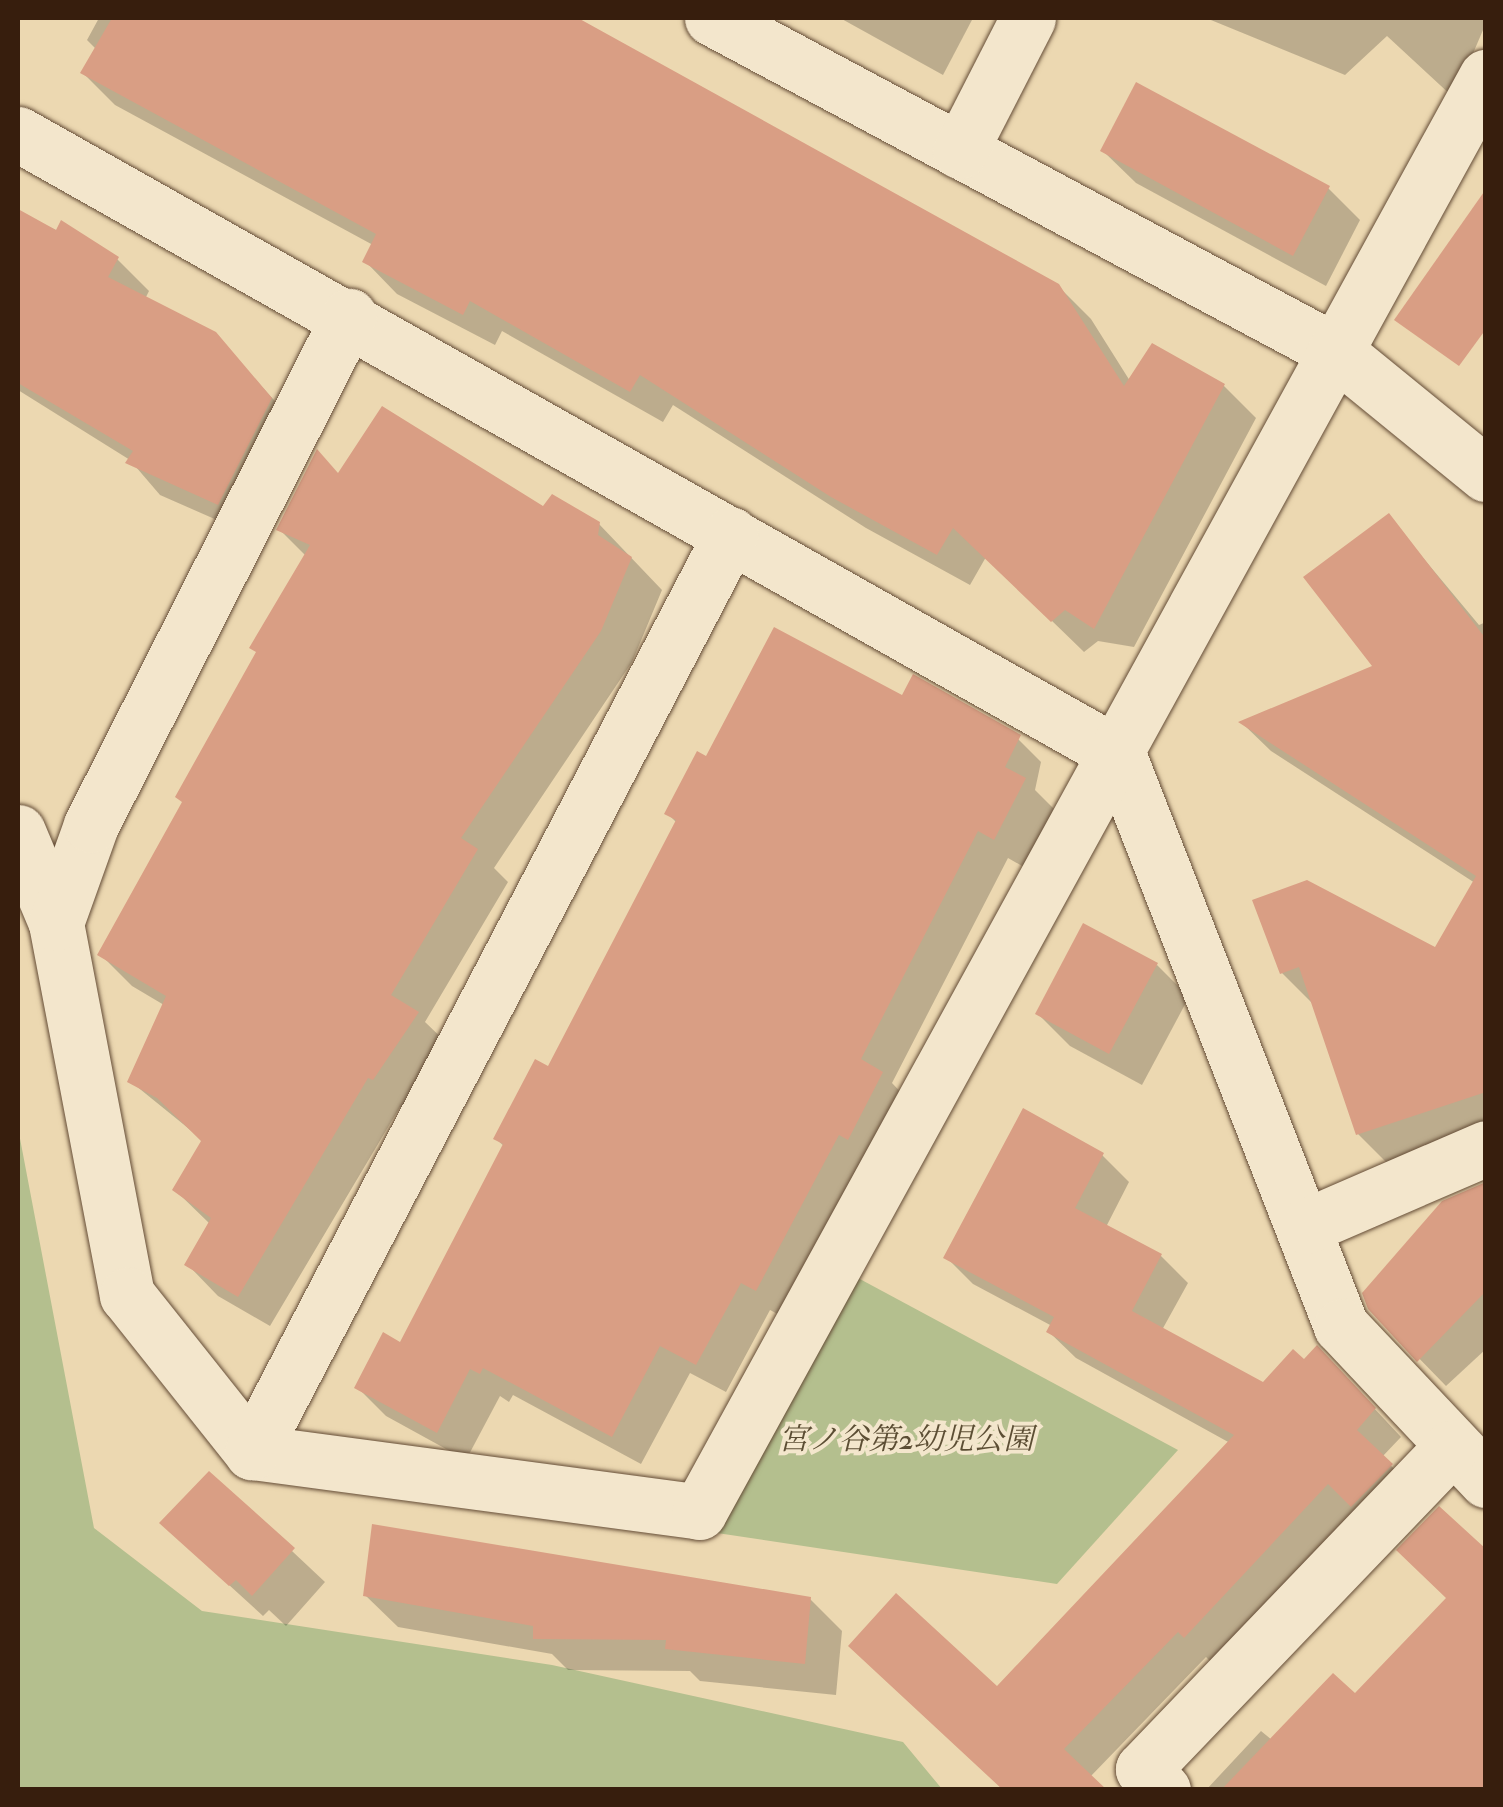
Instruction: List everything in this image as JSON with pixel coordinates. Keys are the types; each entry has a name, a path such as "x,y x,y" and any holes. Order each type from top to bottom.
{"street":[{"path":"712,18 1334,352 1486,474"},
{"path":"960,151 1028,18"},
{"path":"18,832 56,923 127,1295 252,1452 699,1512 1118,754 1486,76"},
{"path":"18,134 349,316 1118,754 1306,1226 1341,1326 1469,1464 1143,1769 1163,1790"},
{"path":"56,923 91,825 349,316"},
{"path":"252,1452 731,534"},
{"path":"1306,1226 1486,1148"}],"green space":[{"path":"18,1128 94,1528 202,1611 552,1665 903,1742 942,1789 18,1789"},
{"name":"宮ノ谷第2幼児公園","path":"858,1278 1178,1450 1057,1584 717,1533"}],"building":[{"path":"112,18 578,18 1059,284 1124,386 1152,343 1225,384 1094,629 1065,610 1051,622 953,528 937,555 831,497 640,375 630,392 470,301 463,315 362,262 376,234 80,73"},
{"path":"1136,82 1330,186 1293,256 1100,151"},
{"path":"1486,189 1486,329 1459,366 1394,320"},
{"path":"18,209 56,230 61,220 119,257 108,277 216,332 272,398 218,505 125,463 133,451 18,383"},
{"path":"382,406 543,506 552,494 600,522 598,535 632,557 601,631 461,838 478,849 391,995 419,1012 373,1080 368,1078 238,1297 184,1265 211,1218 172,1190 201,1141 157,1098 127,1082 166,996 97,955 182,802 175,797 256,652 249,648 310,545 276,530 317,449 338,473"},
{"path":"1389,513 1486,639 1486,1092 1356,1135 1299,967 1280,974 1252,900 1307,880 1435,947 1476,876 1238,722 1372,666 1303,577"},
{"path":"774,627 902,695 913,674 1021,735 1005,767 1026,778 994,840 978,831 861,1059 883,1072 848,1140 839,1135 756,1291 741,1283 696,1365 660,1346 612,1437 483,1368 480,1374 470,1369 437,1433 354,1388 383,1332 400,1342 503,1144 493,1139 535,1059 548,1066 676,820 664,814 697,751 706,756"},
{"path":"1083,923 1158,963 1109,1054 1035,1014"},
{"path":"1023,1108 1104,1153 1075,1208 1162,1254 1132,1311 1263,1382 1293,1349 1304,1359 1317,1345 1376,1408 1357,1430 1393,1464 1351,1507 1328,1484 1184,1638 1178,1632 1064,1749 1107,1790 1003,1790 848,1646 896,1593 997,1686 1234,1435 1046,1332 1054,1317 943,1258"},
{"path":"1486,1182 1486,1291 1417,1362 1368,1309 1362,1293 1442,1201"},
{"path":"209,1471 295,1548 252,1596 236,1580 229,1586 159,1523"},
{"path":"1439,1506 1486,1549 1486,1790 1221,1790 1333,1673 1355,1693 1446,1598 1396,1550"},
{"path":"372,1524 811,1597 805,1664 665,1649 666,1640 533,1639 533,1626 363,1596"}]}
